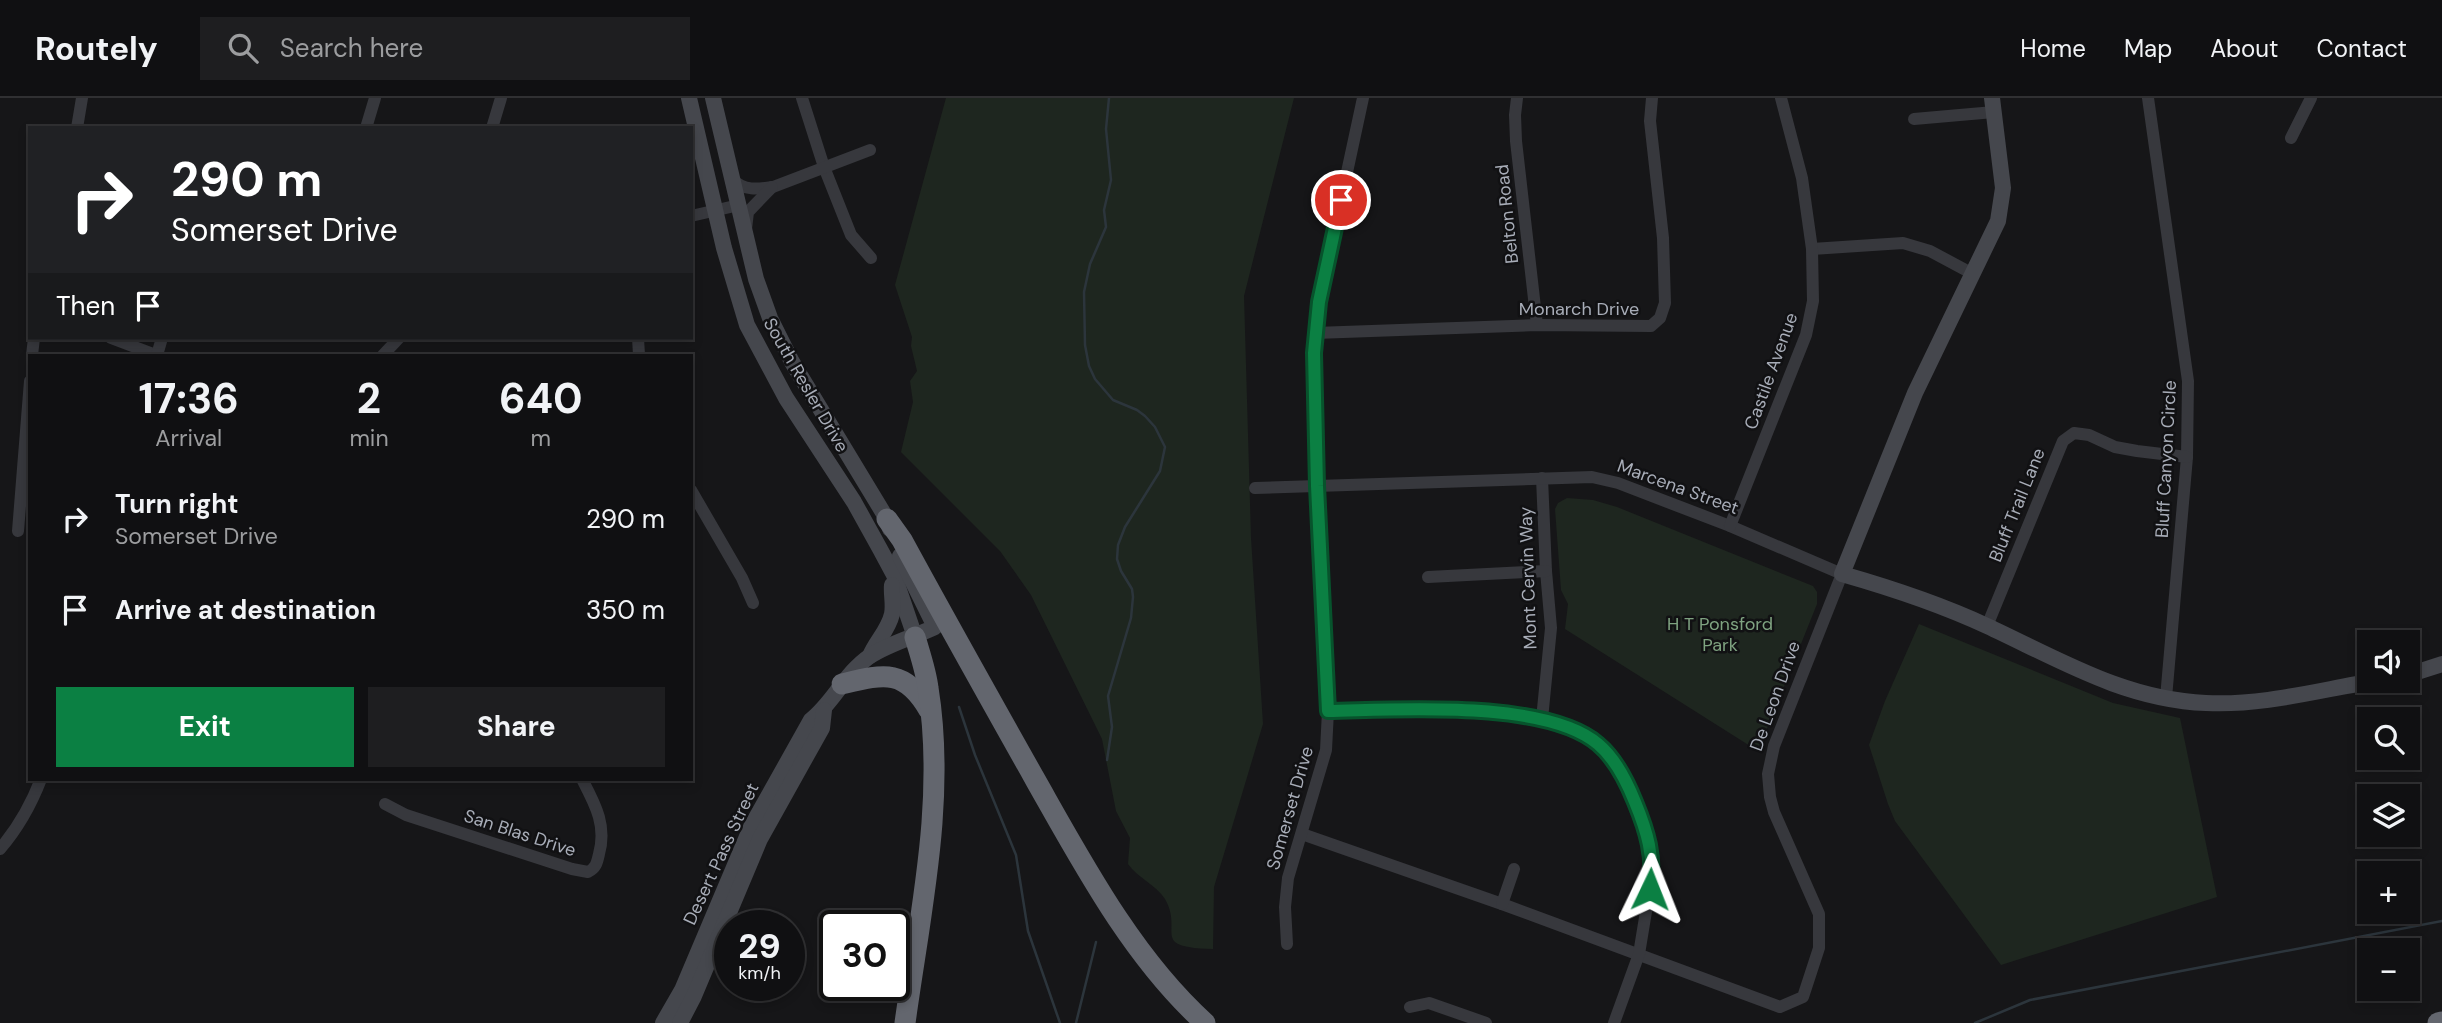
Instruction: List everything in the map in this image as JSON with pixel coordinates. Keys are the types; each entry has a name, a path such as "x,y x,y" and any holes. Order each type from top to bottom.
{"highway":[{"path":"887,519 902,540 1077,855 1116,918 1164,978 1205,1023"},
{"path":"935,627 992,732 1012,763 1041,789"},
{"path":"905,1023 931,840 934,769 928,686 915,636"},
{"path":"842,684 876,676 894,677 919,692 931,714"}],"street":[{"path":"77,126 82,98"},
{"path":"367,126 376,98"},
{"path":"493,126 501,98"},
{"name":"South Resler Drive","path":"689,98 734,286 760,351 786,398 854,502 894,575 915,636"},
{"name":"South Resler Drive","path":"713,98 757,279 770,318 792,362 887,519 894,545 935,627"},
{"path":"802,98 824,167 851,235 871,258"},
{"name":"Somerset Drive","path":"1287,944 1285,897 1288,877 1324,760 1328,711 1317,486 1315,333 1319,302 1363,98"},
{"name":"Belton Road","path":"1517,98 1516,141 1537,325"},
{"name":"Monarch Drive","path":"1315,333 1537,325 1651,326 1660,318 1665,303 1663,238 1650,121 1652,98"},
{"name":"Castile Avenue","path":"1730,526 1806,335 1813,301 1812,248 1802,178 1781,98"},
{"name":"Bluff Canyon Circle","path":"2148,98 2188,381 2187,457 2165,698"},
{"path":"2291,138 2311,98"},
{"name":"De Leon Drive","path":"1302,834 1502,904 1780,1007 1803,997 1819,948 1819,914 1774,812 1768,774 1774,746 1915,393 1998,221 2002,203 2003,188 1993,105 1914,119"},
{"path":"733,180 744,187 773,187 870,150"},
{"path":"745,232 748,212 773,187"},
{"path":"693,216 739,205"},
{"path":"1812,248 1903,243 1930,251 1973,274"},
{"path":"116,340 154,354"},
{"path":"384,354 397,340"},
{"path":"18,531 28,433"},
{"name":"Bluff Trail Lane","path":"1987,626 2063,441 2074,433 2115,447 2187,457"},
{"name":"Marcena Street","path":"1255,488 1592,477 1618,483 1730,526 1842,574 1901,592 1987,626 2077,670 2124,688 2165,698 2205,703 2235,703 2357,684"},
{"name":"Mont Cervin Way","path":"1542,478 1551,628 1542,719"},
{"path":"693,493 753,603"},
{"path":"1428,577 1546,571"},
{"path":"870,656 874,645 887,628 892,613 894,575"},
{"name":"Desert Pass Street","path":"680,1023 694,996 751,827 811,720 824,710 842,684 870,656 935,627"},
{"path":"2420,671 2442,663"},
{"path":"1328,711 1445,709 1542,719 1573,727 1599,744 1628,783 1647,834 1653,869 1639,954 1614,1023"},
{"path":"0,849 14,832 40,781"},
{"name":"San Blas Drive","path":"386,804 406,816 588,872 596,865 602,844 603,826 596,805 583,781"},
{"path":"1502,904 1514,869"},
{"name":"Desert Pass Street","path":"663,1023 682,990 730,889"},
{"path":"1410,1007 1429,1003 1486,1023"}],"green space":[{"path":"946,98 1294,98 1244,296 1251,538 1263,724 1214,887 1213,949 1193,948 1174,941 1170,911 1165,899 1128,864 1130,838 1116,811 1102,739 1031,595 1000,551 901,452 913,402 910,381 917,371 911,346 912,337 895,285"},
{"name":"H T Ponsford Park","path":"1567,498 1593,500 1617,507 1813,586 1817,592 1817,604 1758,751 1565,629 1568,604 1561,590 1555,509 1558,503"},
{"path":"1919,624 2113,703 2180,718 2217,897 2001,965 1895,821 1869,745"}],"waterway":[{"path":"1107,760 1112,727 1108,696 1131,618 1133,597 1132,589 1117,559 1118,545 1125,527 1160,471 1165,447 1155,427 1145,416 1113,400 1095,379 1085,345 1084,292 1090,264 1106,227 1104,210 1111,180 1106,129 1109,98"},
{"path":"959,707 975,755 1016,855 1028,931 1060,1023"},
{"path":"1975,1023 2030,1000 2442,921"},
{"path":"1076,1023 1096,942"}],"route":[{"path":"1341,200 1319,302 1314,353 1317,486 1328,711 1445,709 1542,719 1573,727 1599,744 1628,783 1651,848 1653,869 1650,889"}]}
